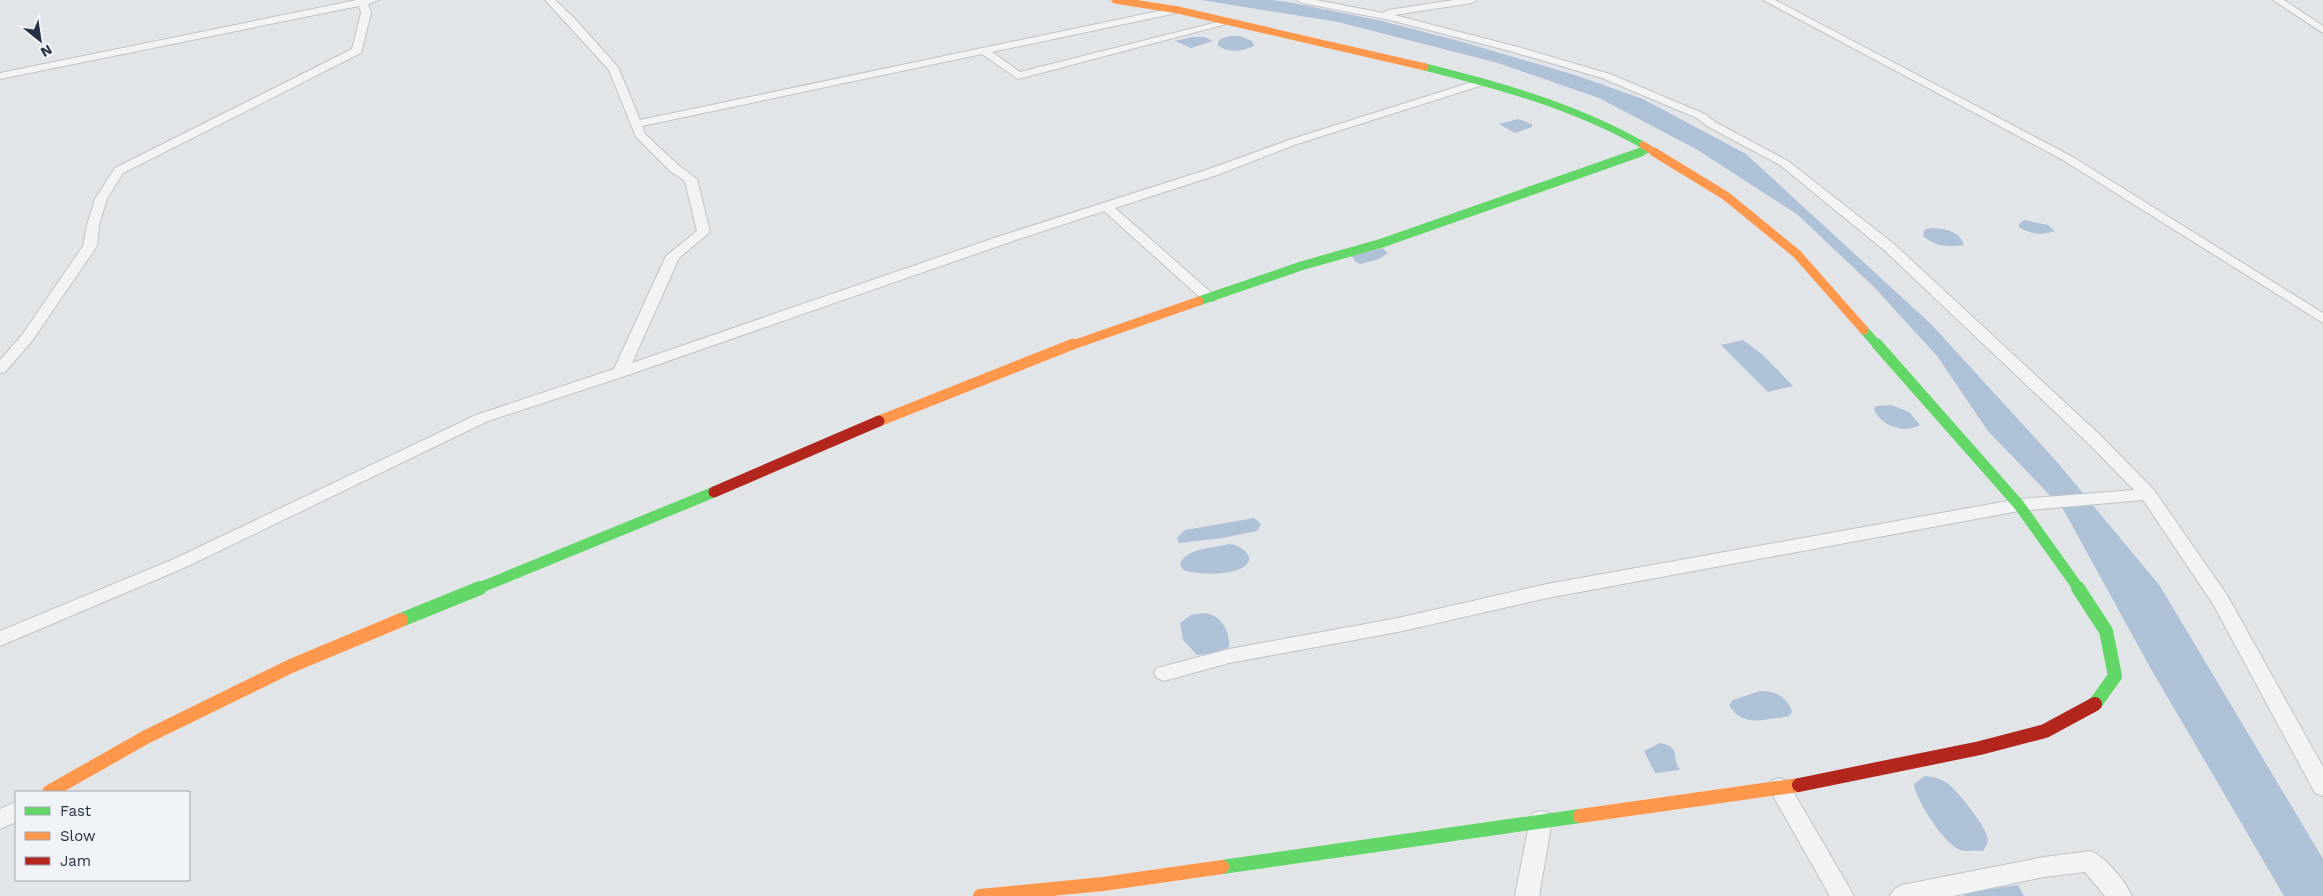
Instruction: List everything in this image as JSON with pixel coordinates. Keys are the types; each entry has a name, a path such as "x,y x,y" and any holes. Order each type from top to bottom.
{"street":[{"path":"550,0 572,20 614,69 640,135 674,168 691,179 704,232 673,256 663,282 620,372"},
{"path":"980,896 1103,884 1541,820 1820,782 1980,748 2045,731 2094,705 2115,676 2106,631 2070,575 2019,506 1797,254 1726,196 1618,130 1572,109 1482,82 1178,10 1115,0"},
{"path":"1302,0 1379,15 1514,49 1606,76 1701,116 1711,124 1784,163 1889,247 2094,438 2148,494 2220,600 2323,787"},
{"path":"1379,15 1472,0"},
{"path":"1768,0 2067,158 2323,319"},
{"path":"2278,0 2323,30"},
{"path":"0,76 366,1 366,14 357,51 119,172 101,200 93,225 90,246 27,338 0,369"},
{"path":"635,124 1178,10"},
{"path":"985,52 1018,76 1229,22"},
{"path":"0,639 180,563 482,418 1002,240 1212,172 1293,142 1482,82"},
{"path":"51,791 146,736 290,666 517,570 755,476 894,414 1063,348 1301,266 1382,243 1649,149"},
{"path":"1106,206 1209,298"},
{"path":"1164,673 1229,656 1398,625 1547,591 2019,506 2148,494"},
{"path":"1779,787 1842,896"},
{"path":"0,820 15,812"},
{"path":"1527,896 1541,820"},
{"path":"1902,896 2044,867 2090,860 2120,896"}],"water":[{"path":"1201,0 1272,0 1293,3 1382,21 1459,41 1578,76 1643,99 1746,154 1932,325 2057,462 2160,586 2323,859 2323,896 2284,896 2151,669 2063,509 1988,431 1937,356 1873,286 1798,215 1696,149 1599,98 1498,63 1338,22"},
{"path":"1240,36 1252,41 1254,46 1235,51 1221,48 1217,45 1220,39"},
{"path":"1192,37 1205,37 1213,41 1191,48 1175,41"},
{"path":"1518,119 1532,124 1532,127 1515,133 1499,124"},
{"path":"2024,220 2048,225 2055,231 2041,234 2028,232 2019,227 2019,224"},
{"path":"1925,229 1947,230 1955,234 1962,240 1964,245 1942,245 1923,236"},
{"path":"1382,248 1388,253 1379,259 1360,264 1352,256"},
{"path":"1743,340 1763,355 1793,386 1768,392 1721,345"},
{"path":"1891,405 1909,412 1920,425 1907,429 1887,424 1877,415 1874,409 1876,406"},
{"path":"1254,518 1261,524 1257,531 1222,538 1179,543 1177,538 1185,530"},
{"path":"1229,544 1241,548 1248,555 1248,562 1245,566 1232,572 1214,574 1183,570 1180,564 1188,555 1201,549"},
{"path":"1202,613 1214,616 1223,624 1228,635 1229,647 1214,653 1197,655 1183,640 1180,623 1191,615"},
{"path":"1760,691 1780,695 1790,706 1792,711 1790,715 1764,720 1747,720 1737,715 1729,705 1733,700"},
{"path":"1660,743 1674,750 1680,770 1655,773 1644,751"},
{"path":"1925,776 1947,783 1970,808 1981,823 1988,838 1983,851 1960,850 1939,831 1925,810 1914,784"},
{"path":"2018,885 2024,896 1964,896 1963,893"}],"waterway":[{"path":"2274,0 2323,33"}],"traffic: fast":[{"path":"1425,67 1482,81 1565,107 1618,131 1643,145"},
{"path":"1199,301 1301,266 1382,243 1649,149"},
{"path":"1864,330 2019,505 2070,575 2106,631 2115,676 2095,704"},
{"path":"401,620 714,492"},
{"path":"1222,867 1580,816"}],"traffic: slow":[{"path":"1115,0 1178,10 1425,67"},
{"path":"1643,145 1726,196 1797,254 1864,330"},
{"path":"879,421 1063,348 1199,301"},
{"path":"51,791 146,737 291,666 401,620"},
{"path":"1580,816 1799,785"},
{"path":"980,896 1103,884 1222,867"}],"traffic: jam":[{"path":"714,492 879,421"},
{"path":"1799,785 1980,748 2045,731 2095,704"}]}
